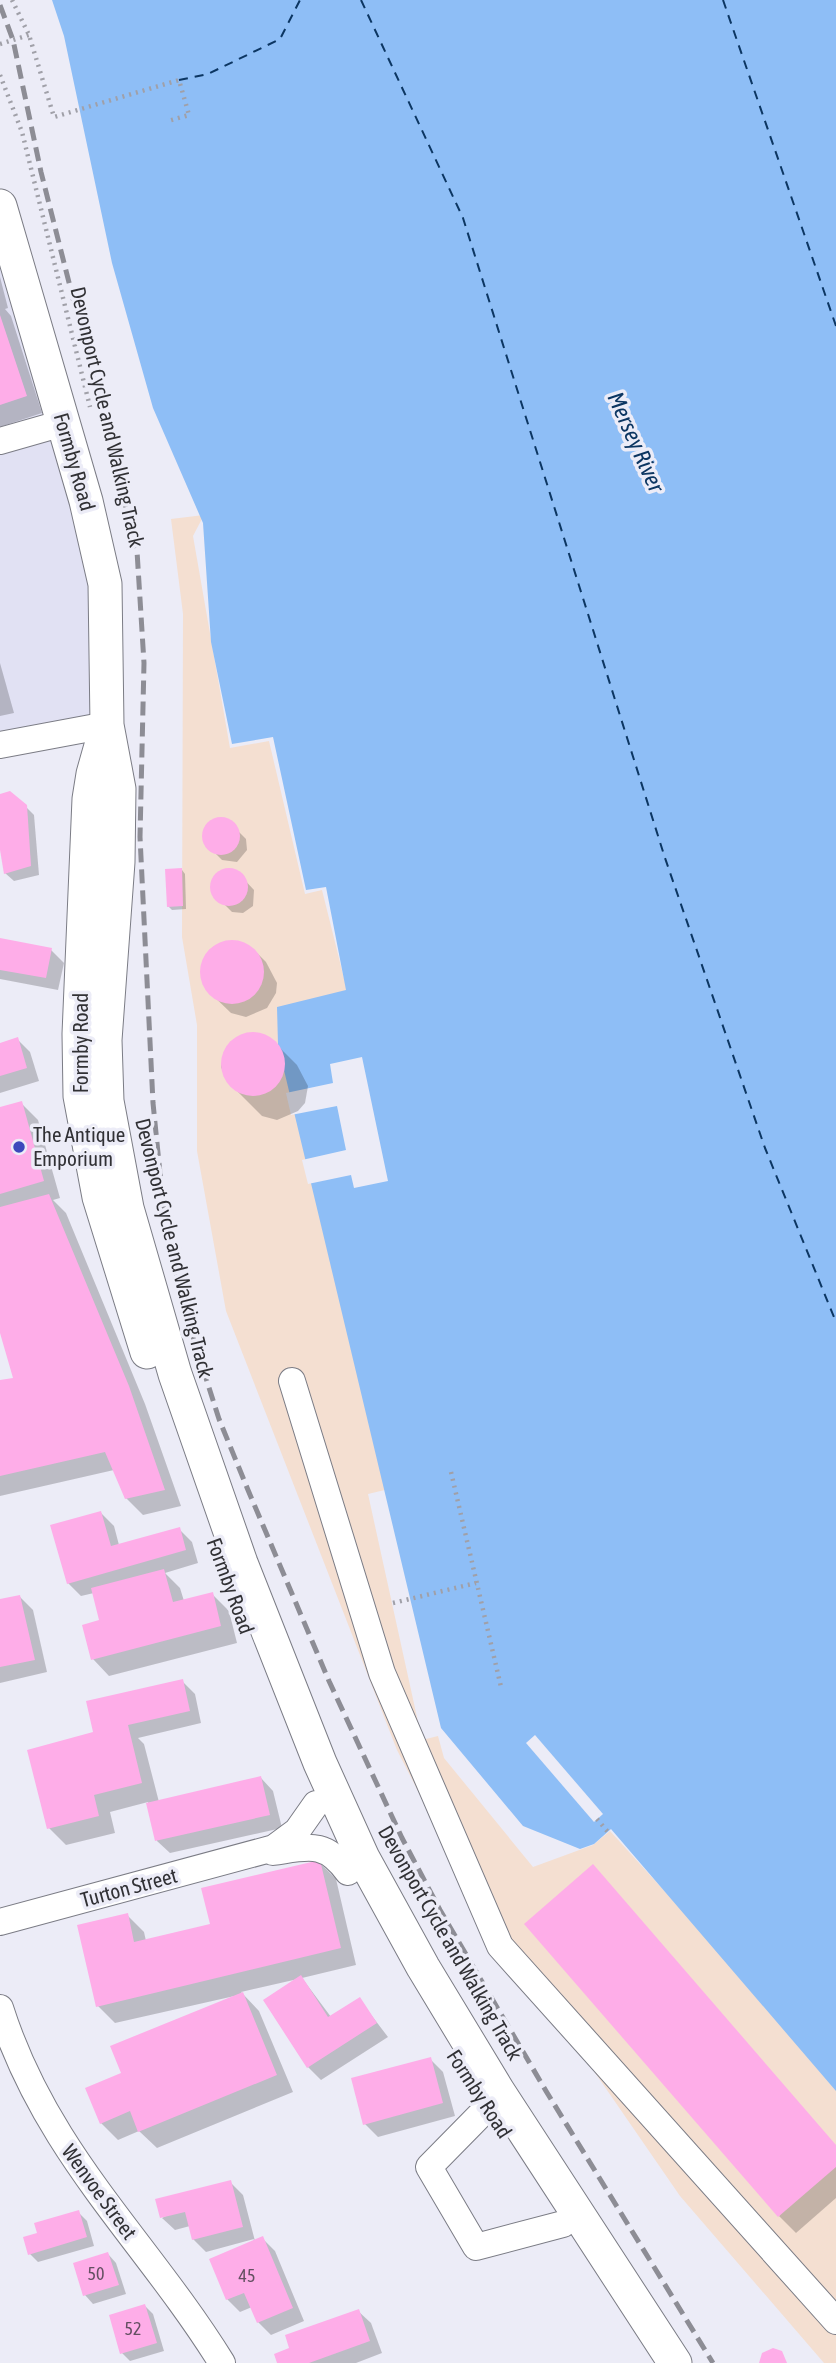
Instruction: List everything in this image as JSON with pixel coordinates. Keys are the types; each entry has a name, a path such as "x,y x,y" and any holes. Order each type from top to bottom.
{"main road":[{"name":"Formby Road","path":"0,206 77,416 86,501 105,584 107,725 119,789 118,862 105,1040 107,1101 127,1208 175,1374 241,1563 320,1763 363,1858 423,1967 498,2091 675,2363"},
{"name":"Formby Road","path":"107,725 89,799 79,1072 85,1132 120,1273 179,1449 278,1713 348,1872 396,1965 654,2363"}],"street":[{"path":"0,441 77,416"},
{"path":"0,745 107,725"},
{"path":"292,1381 382,1673 500,1946 836,2321"},
{"name":"Turton Street","path":"258,1854 292,1836 316,1804"},
{"name":"Turton Street","path":"0,1922 258,1854 315,1847 335,1855 348,1872"},
{"name":"Wenvoe Street","path":"0,2008 33,2093 68,2152 222,2363"},
{"path":"489,2106 429,2166 476,2247 563,2224"}],"path":[{"path":"12,0 29,35 54,117 178,80 189,115 168,121"},
{"path":"0,44 29,35"},
{"name":"Devonport Cycle and Walking Track","path":"0,75 22,132 77,416"},
{"path":"451,1472 501,1687"},
{"path":"393,1603 477,1583"},
{"path":"597,1819 608,1832"}],"shaded area":[{"path":"0,208 86,501 107,725 0,746"},
{"path":"204,515 193,536 230,748 269,741 305,894 322,890 396,1187 393,1488 368,1494 422,1740 438,1736 444,1758 533,1867 593,1845 610,1831 836,2080 836,2363 824,2363 680,2196 467,1887 397,1750 226,1311 197,1151 197,1025 182,937 183,614 171,519"}],"water":[{"name":"Mersey River","path":"52,0 836,0 836,2091 611,1829 594,1844 580,1849 523,1826 441,1728 278,1045 277,1007 346,990 326,887 306,890 273,737 232,744 211,642 203,523 153,408 112,263 64,36"}],"pier":[{"path":"362,1057 388,1181 354,1188 351,1175 308,1184 302,1160 346,1150 337,1106 291,1115 286,1093 333,1083 330,1064"},
{"path":"535,1735 603,1814 594,1822 526,1743"}],"building":[{"path":"0,315 27,396 0,405"},
{"path":"10,791 27,805 31,866 4,874 0,850 0,794"},
{"path":"221,817 234,823 240,836 234,849 221,855 208,849 202,836 208,823"},
{"path":"182,868 183,906 167,907 165,869"},
{"path":"229,868 242,874 248,887 242,900 229,906 216,900 210,887 216,874"},
{"path":"0,938 52,948 46,978 0,970"},
{"path":"226,940 238,940 255,949 262,960 262,984 255,995 238,1004 226,1004 214,999 205,990 200,978 200,966 205,954 214,945"},
{"path":"247,1032 259,1032 276,1041 283,1052 283,1076 276,1087 259,1096 247,1096 235,1091 226,1082 221,1070 221,1058 226,1046 235,1037"},
{"path":"18,1037 27,1068 0,1076 0,1043"},
{"path":"22,1101 44,1181 0,1194 0,1107"},
{"path":"49,1194 129,1386 165,1490 125,1499 105,1452 0,1476 0,1380 13,1378 0,1333 0,1207"},
{"path":"101,1511 111,1546 180,1527 186,1550 67,1584 50,1525"},
{"path":"164,1569 173,1602 213,1592 221,1626 91,1660 82,1625 99,1620 91,1588"},
{"path":"20,1595 35,1660 0,1667 0,1599"},
{"path":"183,1679 190,1711 128,1725 142,1783 94,1795 99,1816 47,1829 27,1750 93,1732 86,1701"},
{"path":"261,1776 270,1815 155,1841 146,1803"},
{"path":"320,1860 341,1948 96,2007 77,1925 128,1913 134,1942 210,1924 201,1888"},
{"path":"593,1864 836,2145 836,2167 778,2217 524,1924"},
{"path":"301,1975 328,2017 360,1997 377,2023 307,2068 263,2000"},
{"path":"243,1992 277,2075 138,2132 130,2111 100,2124 85,2088 121,2073 110,2046"},
{"path":"431,2057 443,2103 363,2125 351,2078"},
{"path":"231,2180 243,2227 192,2240 185,2212 160,2218 155,2199"},
{"path":"79,2210 87,2237 28,2255 23,2237 37,2233 34,2223"},
{"path":"263,2236 293,2308 257,2323 244,2293 226,2300 209,2259"},
{"path":"108,2252 119,2285 83,2296 73,2263"},
{"path":"145,2304 157,2343 120,2354 109,2315"},
{"path":"359,2309 370,2341 309,2363 277,2363 274,2354 289,2348 285,2335"},
{"path":"773,2348 782,2351 787,2363 759,2363 762,2353"}],"ferry route":[{"path":"179,80 208,74 280,39 300,0"},
{"path":"361,0 463,218 665,858 765,1148 836,1322"},
{"path":"723,0 836,326"}],"railway":[{"path":"0,5 13,40 41,172 137,551 144,663 140,837 153,1103 164,1213 183,1306 219,1419 248,1490 329,1681 402,1838 440,1910 546,2091 713,2363"}],"place":[{"name":"The Antique Emporium","path":"19,1147"}]}
